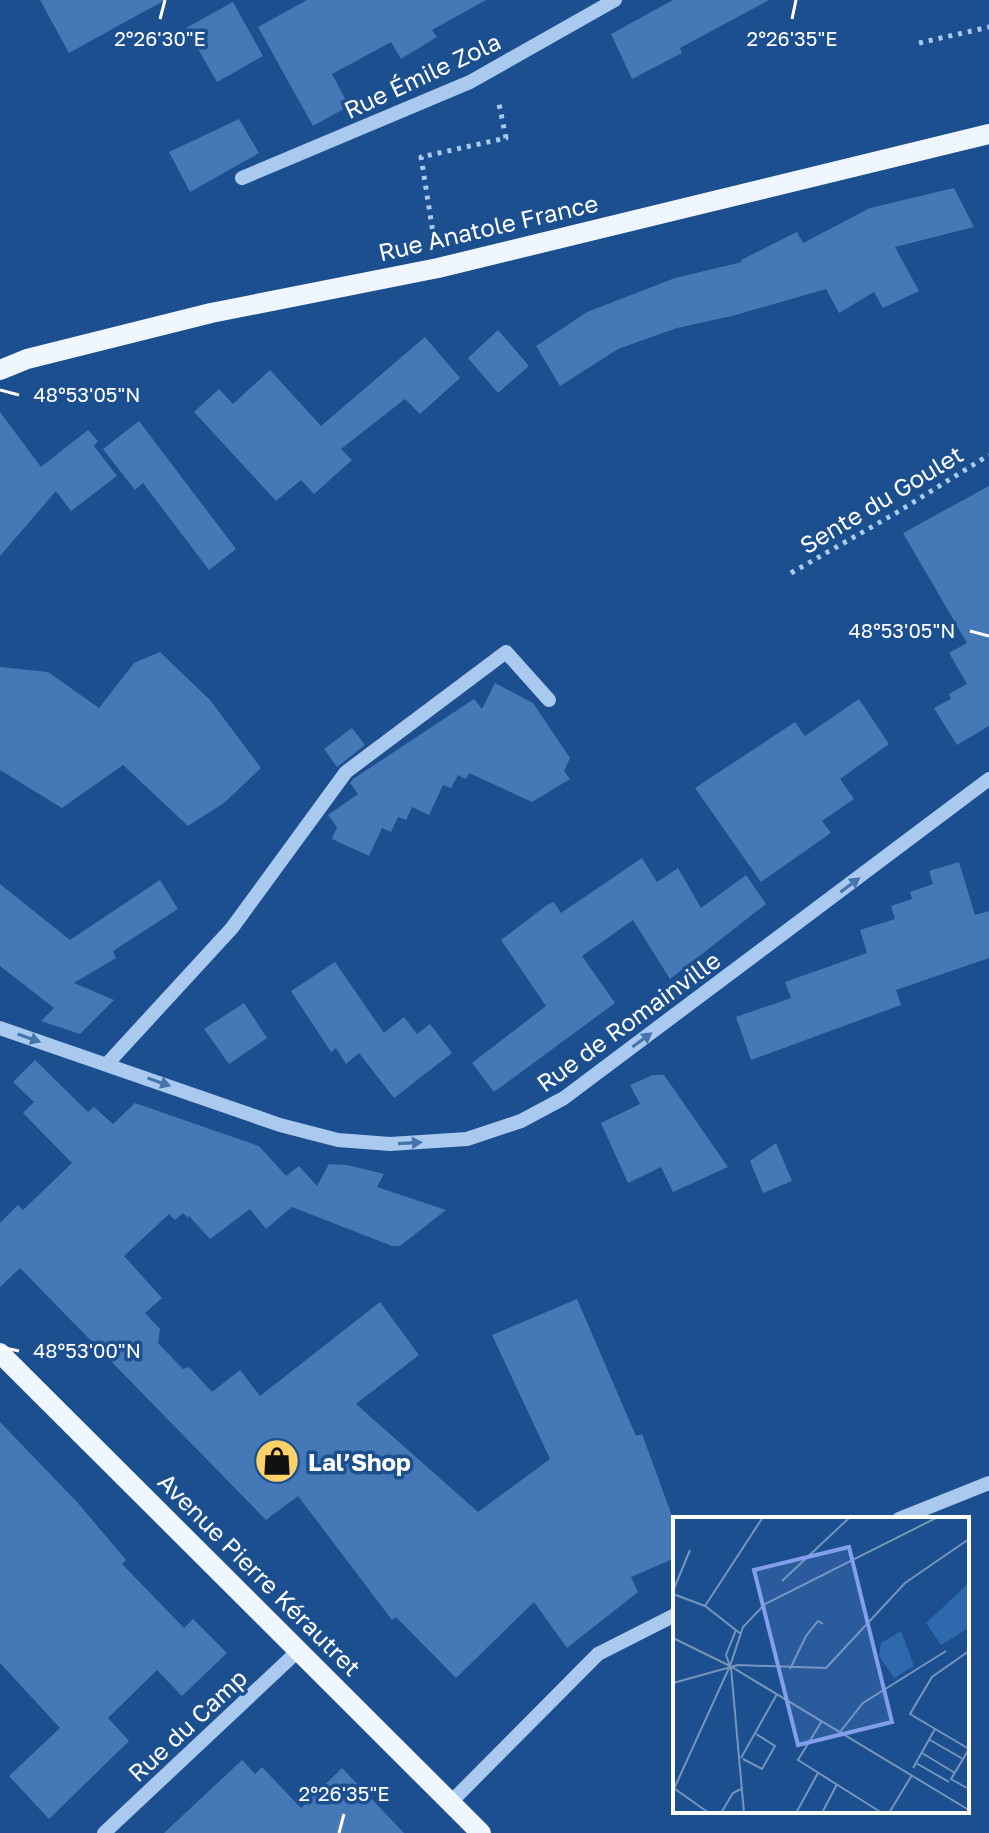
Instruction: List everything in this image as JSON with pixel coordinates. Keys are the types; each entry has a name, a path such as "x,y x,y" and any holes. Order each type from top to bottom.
{"main road":[{"name":"Rue Anatole France","path":"0,370 27,359 211,313 438,268 989,134"},
{"name":"Avenue Pierre Kérautret","path":"0,1353 481,1833"}],"street":[{"name":"Rue Émile Zola","path":"242,178 470,82 615,0"},
{"path":"107,1064 232,928 346,772 506,652 549,700"},
{"name":"Rue de Romainville","path":"0,1028 280,1125 338,1140 390,1144 467,1139 521,1121 564,1098 989,779"},
{"path":"904,1517 989,1483"},
{"path":"451,1802 598,1654 673,1616"},
{"name":"Rue du Camp","path":"104,1833 299,1650"}],"path":[{"path":"919,43 989,27"},
{"path":"438,268 421,157 506,138 499,104"},
{"name":"Sente du Goulet","path":"791,573 989,455"}],"building":[{"path":"40,0 165,0 69,53"},
{"path":"307,0 486,0 432,30 437,37 401,59 391,42 332,74 349,106 313,126 258,27"},
{"path":"673,0 769,0 680,48 682,53 632,79 611,34"},
{"path":"233,2 263,56 217,82 186,28"},
{"path":"239,119 259,153 190,192 169,152"},
{"path":"954,188 974,227 895,247 919,291 883,308 874,292 839,313 826,289 677,328 618,349 560,386 536,346 587,312 675,278 742,262 797,232 803,243 870,208"},
{"path":"498,330 529,366 498,393 468,358"},
{"path":"425,337 460,378 420,414 405,399 341,449 352,460 314,494 301,480 276,501 194,412 219,389 233,404 270,370 321,426"},
{"path":"0,412 41,467 88,430 98,441 94,446 117,476 71,511 56,491 0,556"},
{"path":"139,421 236,549 209,570 143,483 135,490 103,449"},
{"path":"989,486 989,726 957,745 934,708 951,699 949,694 967,684 949,653 967,643 903,533"},
{"path":"160,652 210,700 261,768 224,803 188,826 123,765 62,808 0,770 0,667 48,672 99,708 134,663"},
{"path":"495,683 533,703 570,758 564,771 570,779 532,802 469,773 466,779 458,775 451,788 443,785 429,815 412,807 406,820 398,817 391,832 382,828 369,856 332,839 337,827 328,815 358,794 350,783 353,779 474,699 482,709"},
{"path":"859,699 889,744 840,779 854,799 822,821 831,833 761,882 695,788 795,722 805,736"},
{"path":"352,728 365,745 337,767 324,749"},
{"path":"642,858 657,882 678,868 701,908 746,875 766,904 670,979 633,920 582,956 615,1003 494,1092 472,1063 546,1006 501,940 547,905 554,902 561,913"},
{"path":"959,862 975,915 989,911 989,958 896,990 901,1005 751,1060 736,1017 791,998 785,982 867,953 860,930 895,919 891,906 912,899 910,892 933,884 929,871"},
{"path":"160,880 178,909 113,951 116,958 74,983 114,1000 80,1034 41,1021 54,1008 0,966 0,884 70,940"},
{"path":"335,962 384,1033 404,1017 417,1034 430,1024 452,1053 394,1098 359,1053 346,1064 336,1048 331,1052 291,991"},
{"path":"244,1003 267,1038 229,1064 204,1029"},
{"path":"35,1060 88,1112 94,1107 113,1124 135,1103 259,1146 286,1176 299,1166 317,1186 329,1164 347,1165 384,1174 377,1187 446,1210 400,1246 392,1246 292,1207 266,1229 250,1209 210,1239 189,1216 183,1213 175,1220 169,1214 124,1256 162,1298 145,1313 160,1329 158,1343 183,1369 189,1367 212,1392 240,1370 260,1396 380,1302 419,1355 356,1404 478,1512 550,1459 492,1335 577,1299 636,1436 642,1434 673,1519 673,1559 631,1577 638,1592 567,1648 534,1602 456,1678 396,1617 392,1620 298,1496 266,1520 20,1268 0,1287 0,1223 18,1205 23,1210 72,1163 23,1113 34,1102 13,1082"},
{"path":"653,1075 664,1075 728,1167 673,1192 661,1167 628,1183 601,1123 640,1104 630,1085"},
{"path":"776,1143 792,1181 763,1193 750,1161"},
{"path":"0,1422 77,1502 126,1560 122,1564 184,1628 193,1619 227,1653 182,1696 157,1670 108,1718 129,1741 49,1819 9,1776 60,1728 0,1663"},
{"path":"242,1760 255,1774 262,1767 301,1808 342,1768 404,1833 164,1833"}],"place":[{"name":"Lal’Shop","path":"277,1461"}]}
